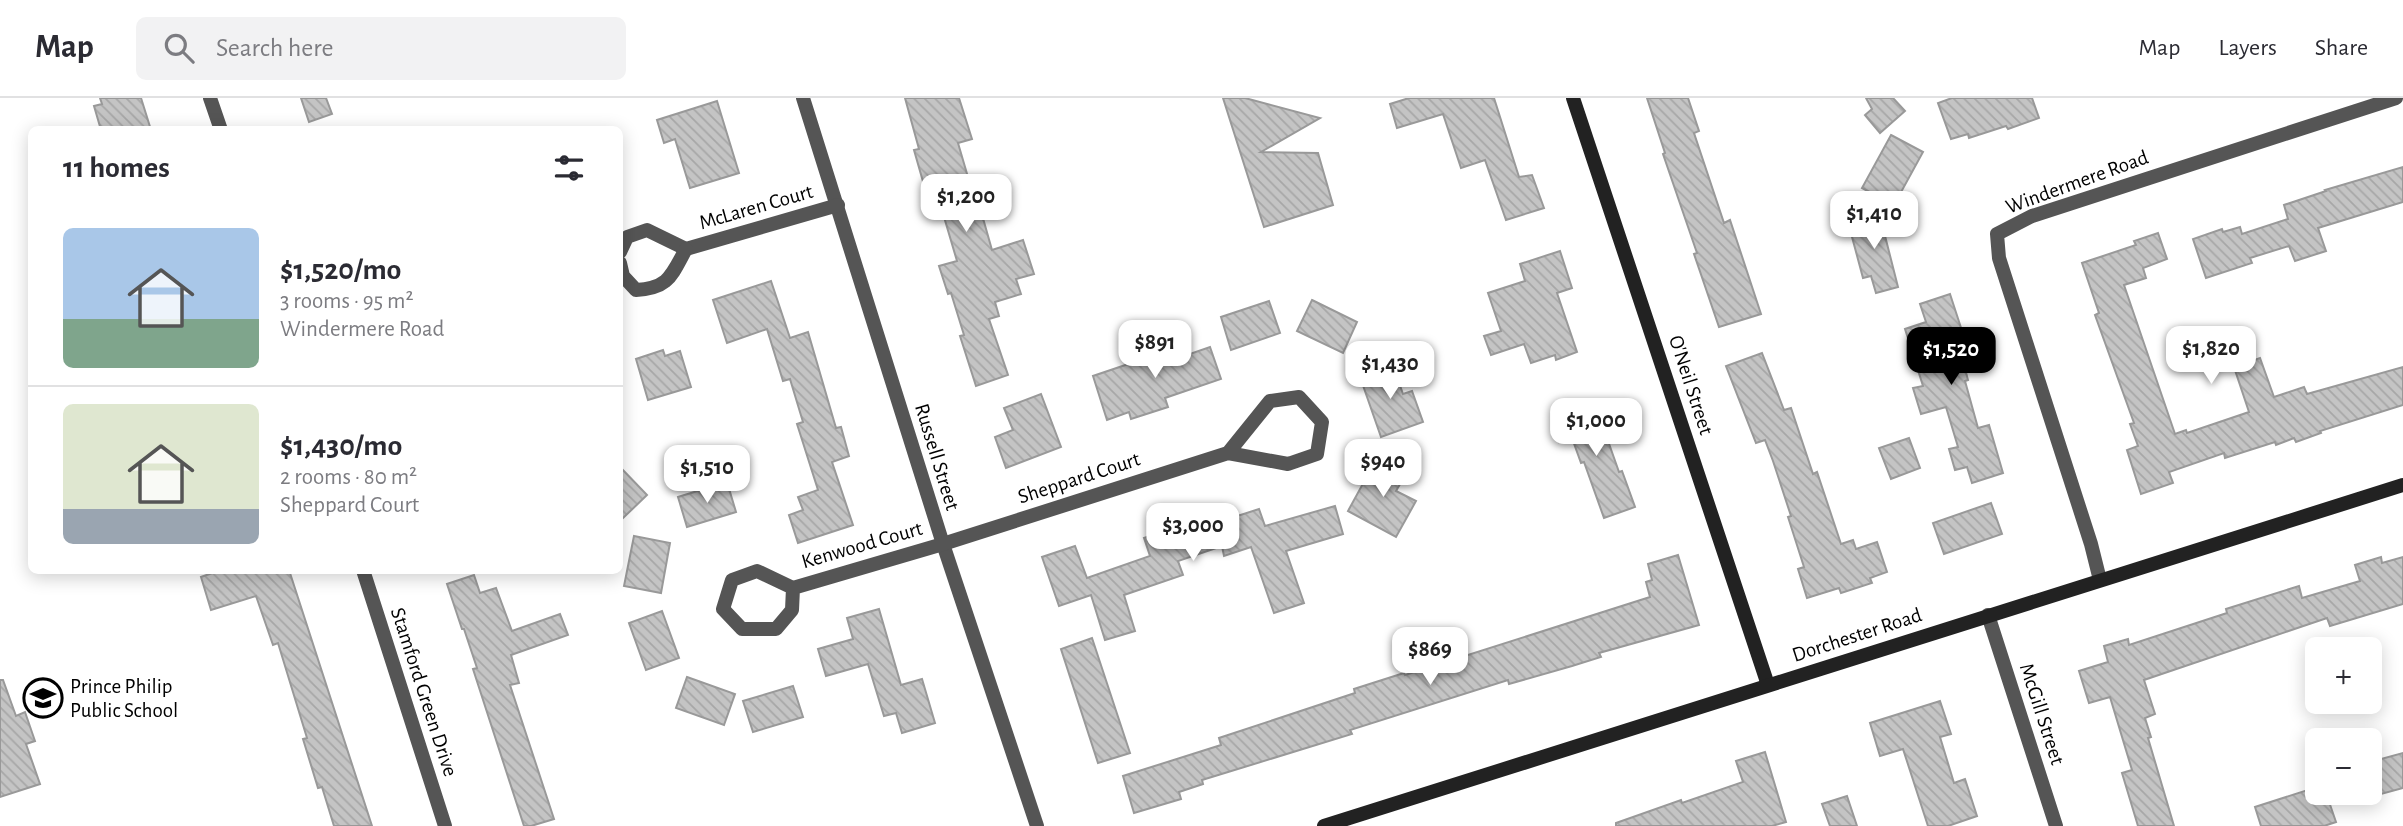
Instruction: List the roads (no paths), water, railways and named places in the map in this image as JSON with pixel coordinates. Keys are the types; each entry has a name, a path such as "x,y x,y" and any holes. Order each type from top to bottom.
{"main road":[{"name":"O'Neil Street","path":"1573,98 1768,685"},
{"name":"Dorchester Road","path":"1324,826 2403,485"}],"street":[{"path":"210,98 219,126"},
{"name":"Russell Street","path":"803,98 943,544 1037,826"},
{"name":"Windermere Road","path":"2100,580 2091,544 1999,258 1997,234 2032,216 2396,98"},
{"name":"McLaren Court","path":"623,246 627,237 647,230 686,249 838,205"},
{"name":"McLaren Court","path":"623,276 636,290 657,289 671,276 686,249"},
{"name":"Sheppard Court","path":"943,544 1228,453 1288,464 1317,454 1322,422 1299,397 1270,401 1228,453"},
{"name":"Kenwood Court","path":"793,587 792,610 776,629 742,629 723,609 732,580 757,571 793,587 943,544"},
{"name":"Stamford Green Drive","path":"364,574 445,826"},
{"name":"McGill Street","path":"1988,615 2056,826"}],"place":[{"name":"Prince Philip Public School","path":"43,698"}]}
